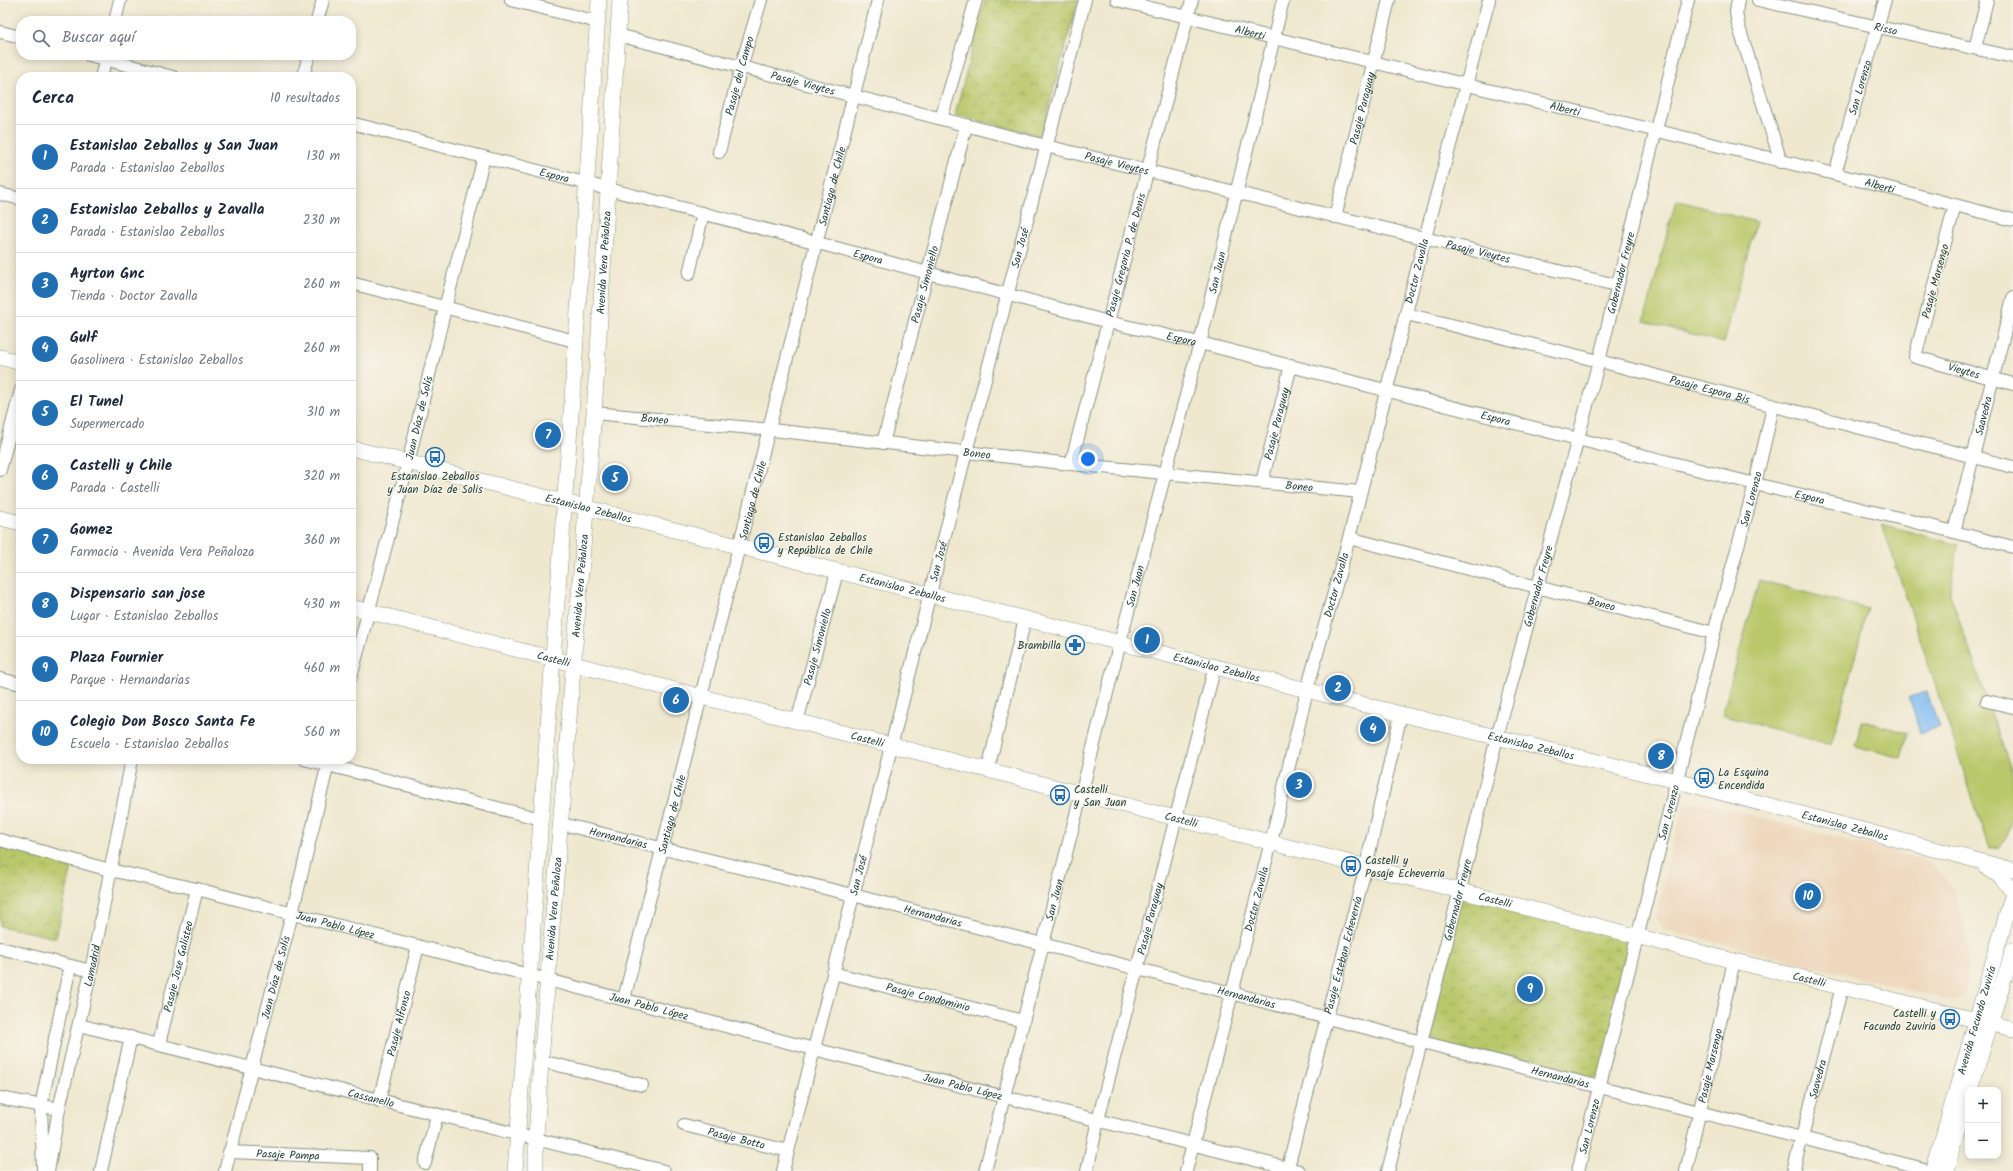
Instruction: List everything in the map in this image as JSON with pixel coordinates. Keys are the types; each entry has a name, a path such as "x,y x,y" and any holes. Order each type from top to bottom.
{"main road":[{"name":"Avenida Vera Peñaloza","path":"515,1171 516,1133 553,659 599,0"},
{"name":"Avenida Vera Peñaloza","path":"536,1171 536,1138 548,980 562,824 573,664 594,413 620,0"},
{"path":"0,357 16,362"},
{"name":"Estanislao Zeballos","path":"356,449 740,548 1120,642 1401,714 1676,781 2013,870"},
{"path":"0,518 16,522"},
{"name":"Castelli","path":"356,608 1734,961 2013,1029"},
{"path":"1938,850 1989,868 2004,879 2013,892"},
{"name":"Avenida Facundo Zuviría","path":"1971,1087 2013,892"},
{"path":"2005,975 2005,953 2013,925"},
{"name":"Avenida Facundo Zuviría","path":"1932,1171 1984,1021 2005,975 2013,950"},
{"path":"1946,1171 1965,1108"}],"street":[{"path":"116,16 120,0"},
{"path":"318,16 323,0"},
{"path":"511,0 598,22"},
{"name":"Pasaje del Campo","path":"719,152 741,67 761,0"},
{"name":"Santiago de Chile","path":"624,1000 703,697 740,548 772,430 878,0"},
{"path":"941,119 976,0"},
{"name":"San José","path":"783,1171 931,595 966,452 1085,0"},
{"name":"Alberti","path":"1117,0 1374,64 1835,174 2013,220"},
{"name":"Pasaje Gregoria P. de Denis","path":"1071,464 1192,0"},
{"name":"San Juan","path":"985,1171 1120,642 1200,343 1283,0"},
{"name":"Pasaje Paraguay","path":"1335,217 1389,0"},
{"name":"Doctor Zavalla","path":"1186,1171 1271,842 1307,690 1349,538 1425,238 1489,0"},
{"name":"Gobernador Freyre","path":"1388,1171 1422,1042 1497,737 1599,361 1616,285 1688,0"},
{"path":"1738,0 1736,12 1738,24 1780,162"},
{"name":"Risso","path":"1758,0 1779,3 2013,57"},
{"name":"San Lorenzo","path":"1835,174 1885,0"},
{"path":"1975,48 1988,0"},
{"path":"0,32 16,36"},
{"name":"Pasaje Vieytes","path":"618,35 966,126 1616,285"},
{"path":"102,72 105,60"},
{"path":"116,60 156,72"},
{"path":"304,72 308,60"},
{"name":"Espora","path":"356,124 704,213 1007,296 1108,322 1291,365 1387,391 1755,484 2013,547"},
{"name":"Pasaje Simoniello","path":"883,443 966,126"},
{"name":"Juan Díaz de Solís","path":"356,658 408,463 445,308 484,157"},
{"path":"0,194 16,198"},
{"name":"Pasaje Marsengo","path":"1914,357 1955,205"},
{"path":"689,274 704,213"},
{"path":"356,284 576,341"},
{"name":"Saavedra","path":"1954,532 2013,298"},
{"name":"Pasaje Espora Bis","path":"1406,314 1599,361 1773,407 2013,467"},
{"name":"Vieytes","path":"1914,357 2013,384"},
{"name":"Pasaje Paraguay","path":"1262,482 1291,365"},
{"name":"San Lorenzo","path":"1578,1171 1714,633 1755,484 1773,407"},
{"path":"0,470 16,409"},
{"name":"Boneo","path":"594,413 772,430 1071,464 1360,492"},
{"name":"Boneo","path":"1349,538 1714,633"},
{"name":"Pasaje Simoniello","path":"798,722 837,572"},
{"path":"988,770 1025,619"},
{"name":"Pasaje Paraguay","path":"1087,1171 1098,1120 1177,819 1215,666"},
{"path":"0,679 16,683"},
{"path":"1987,701 2013,707"},
{"name":"Pasaje Esteban Echeverría","path":"1291,1170 1327,1018 1366,866 1401,714"},
{"name":"Lamadrid","path":"48,1171 91,971 131,764"},
{"name":"Juan Díaz de Solís","path":"225,1171 253,1068 329,764"},
{"path":"336,764 541,819"},
{"name":"Hernandarias","path":"562,824 853,895 1138,970 1932,1171"},
{"name":"Juan Pablo López","path":"0,840 110,870 197,889 814,1049 1291,1170"},
{"name":"Pasaje Jose Galisteo","path":"159,1044 197,889"},
{"name":"Pasaje Alfonso","path":"379,1101 418,946"},
{"path":"0,948 91,971"},
{"name":"Pasaje Marsengo","path":"1686,1171 1734,961"},
{"name":"Lamadrid","path":"43,1171 41,1106 70,966"},
{"name":"Pasaje Condominio","path":"834,973 1023,1021"},
{"name":"Saavedra","path":"1793,1171 1842,987"},
{"name":"Cassanello","path":"79,1025 664,1171"},
{"path":"101,1171 131,1037"},
{"path":"542,1061 642,1085"},
{"path":"0,1098 60,1110"},
{"path":"425,1163 437,1115"},
{"name":"Pasaje Botto","path":"684,1125 788,1151"},
{"name":"Pasaje Pampa","path":"229,1152 370,1158 370,1171"}],"shaded area":[{"path":"1696,801 1921,859 1933,865 1953,888 1962,919 1968,951 1968,971 1965,995 1954,1001 1663,929 1655,918 1682,808"}],"green space":[{"path":"985,0 1078,0 1041,136 955,115"},
{"path":"1676,200 1756,222 1724,343 1644,321"},
{"path":"1882,524 1958,545 1950,594 2013,775 2013,817 2007,837 2000,847 1989,848"},
{"path":"1759,580 1868,609 1831,745 1722,715"},
{"path":"1862,721 1908,733 1901,758 1855,746"},
{"path":"0,846 73,862 56,938 0,926"},
{"path":"1460,890 1638,936 1600,1086 1422,1043"}],"water":[{"path":"1927,692 1939,727 1920,733 1909,697"}],"place":[{"name":"Gomez","path":"548,435"},
{"name":"Estanislao Zeballos y Juan Díaz de Solis","path":"435,457"},
{"name":"El Tunel","path":"615,478"},
{"name":"Estanislao Zeballos y República de Chile","path":"764,543"},
{"name":"Estanislao Zeballos y San Juan","path":"1147,640"},
{"name":"Brambilla","path":"1075,645"},
{"name":"Estanislao Zeballos y Zavalla","path":"1338,688"},
{"name":"Castelli y Chile","path":"676,700"},
{"name":"Gulf","path":"1373,729"},
{"name":"Dispensario san jose","path":"1661,756"},
{"name":"La Esquina Encendida","path":"1704,778"},
{"name":"Ayrton Gnc","path":"1299,785"},
{"name":"Castelli y San Juan","path":"1060,795"},
{"name":"Castelli y Pasaje Echeverria","path":"1351,866"},
{"name":"Colegio Don Bosco Santa Fe","path":"1808,896"},
{"name":"Plaza Fournier","path":"1530,989"},
{"name":"Castelli y Facundo Zuviria","path":"1950,1019"}]}
